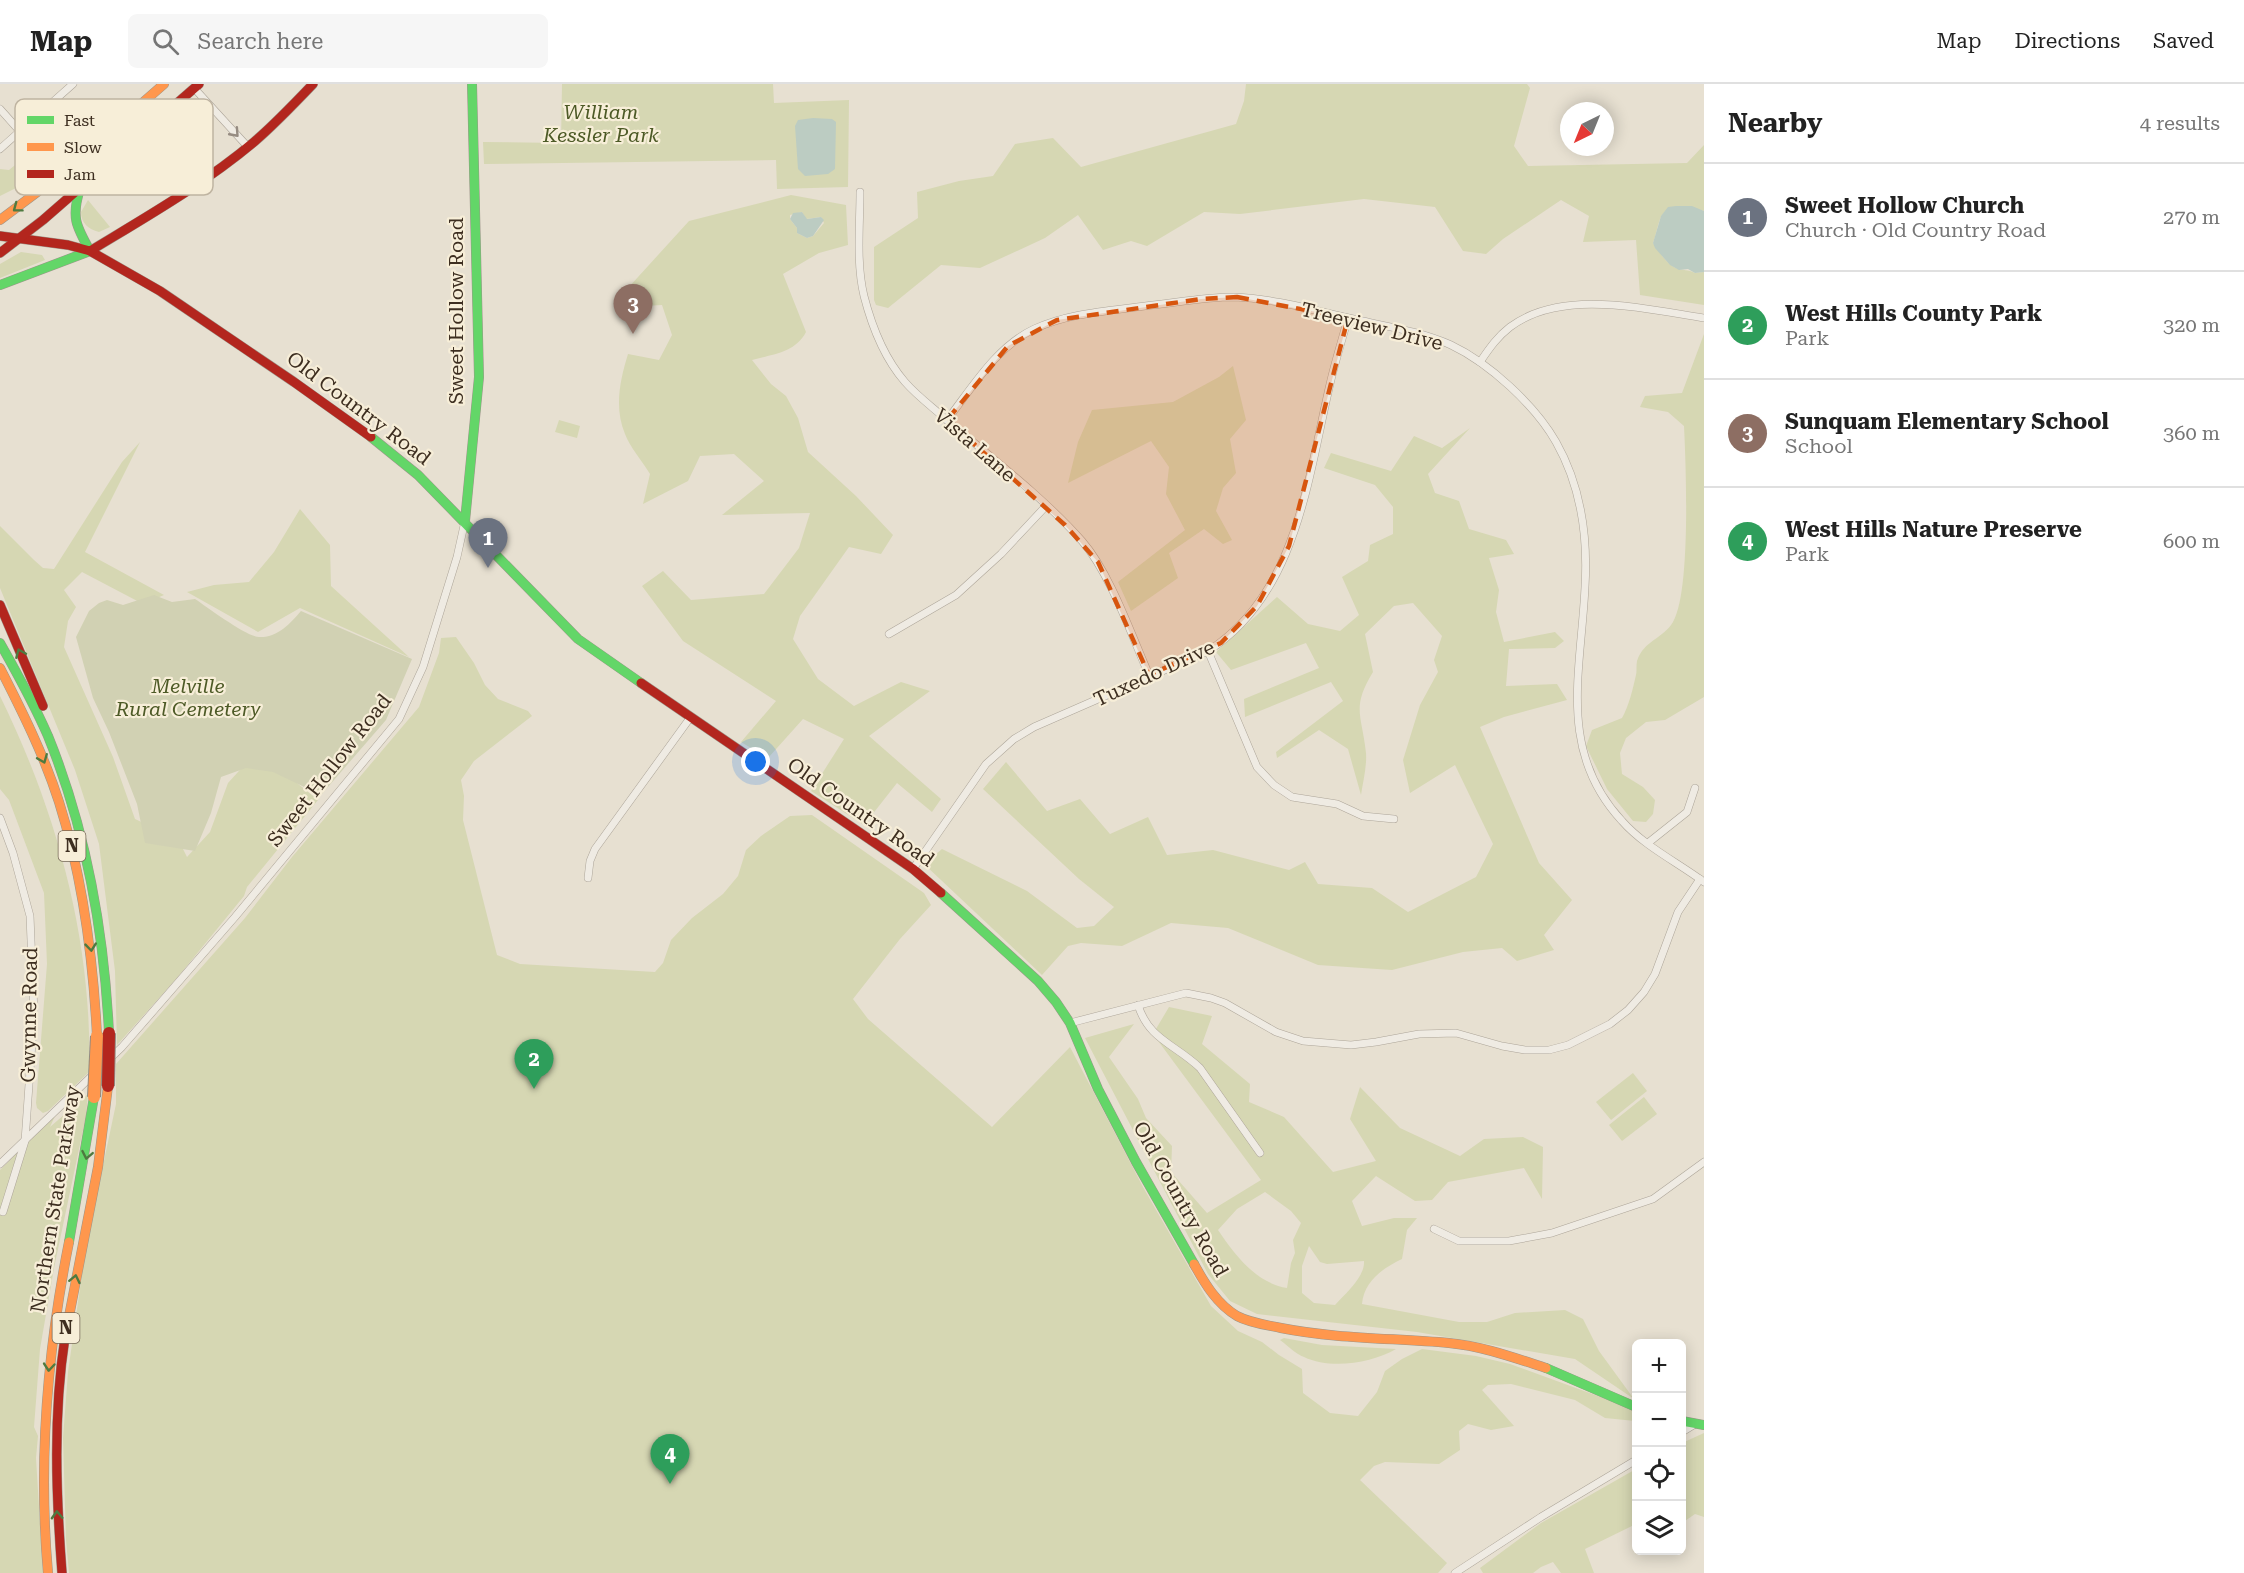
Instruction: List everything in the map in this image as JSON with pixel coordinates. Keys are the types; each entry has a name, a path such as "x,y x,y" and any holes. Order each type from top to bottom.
{"main road":[{"path":"147,99 164,84"},
{"path":"213,172 248,147 277,122 313,84"},
{"name":"Sweet Hollow Road","path":"465,521 479,377 472,84"},
{"path":"181,99 196,86"},
{"path":"0,220 33,195"},
{"path":"0,253 73,195"},
{"path":"78,195 73,218 90,251"},
{"path":"6,284 90,251 179,195"},
{"name":"Old Country Road","path":"0,236 68,245 90,251 160,291 323,402 418,475 578,639 913,869 1027,970 1056,1002 1070,1023 1098,1089 1136,1162 1203,1281 1222,1305 1239,1317 1256,1323 1297,1331 1330,1336 1452,1343 1504,1354 1557,1371 1632,1405"},
{"path":"0,605 50,723 61,767"},
{"name":"Northern State Parkway","path":"0,643 37,710 61,767 79,822 96,891 107,969 103,1034 88,1144 62,1274 50,1350 43,1460 48,1573"},
{"name":"Northern State Parkway","path":"0,668 33,733 59,802 82,887 108,1086 98,1165 69,1309 60,1370 56,1434 57,1516 62,1573"},
{"path":"0,683 33,733"}],"street":[{"path":"57,99 74,84"},
{"path":"196,86 207,99"},
{"path":"213,106 248,147"},
{"path":"0,109 15,126"},
{"path":"0,149 15,136"},
{"name":"Vista Lane","path":"860,192 860,268 864,296 875,330 888,358 905,382 1046,506 1082,542 1098,562 1149,675"},
{"name":"Treeview Drive","path":"947,420 1008,346 1032,330 1057,320 1093,312 1201,298 1237,297 1297,307 1425,335 1452,346 1480,362 1513,391 1555,440 1569,467 1577,494 1586,552 1577,675 1578,731 1593,781 1624,824 1702,880"},
{"path":"1480,362 1492,344 1510,327 1532,315 1555,308 1582,304 1641,307 1704,318"},
{"name":"Tuxedo Drive","path":"913,869 978,774 1014,739 1034,727 1208,651 1221,643 1257,606 1289,546 1312,471 1330,383 1348,318"},
{"path":"889,634 956,595 1002,554 1046,506"},
{"name":"Sweet Hollow Road","path":"0,1164 122,1047 235,917 399,719 423,667 458,557 465,521"},
{"path":"1208,651 1257,767 1274,785 1292,797 1337,804 1363,816 1394,819"},
{"path":"588,878 590,861 595,849 690,718"},
{"path":"1648,843 1687,812 1695,788"},
{"name":"Gwynne Road","path":"0,818 13,853 30,916 34,1014 25,1141 3,1212"},
{"path":"1070,1023 1186,993 1225,1003 1276,1032 1303,1041 1351,1045 1419,1034 1456,1033 1502,1046 1526,1050 1550,1050 1568,1045 1610,1024 1628,1010 1644,992 1655,974 1678,912 1702,880"},
{"path":"1138,1005 1143,1020 1156,1036 1200,1068 1260,1153"},
{"path":"1434,1229 1459,1241 1509,1241 1552,1233 1653,1199 1704,1162"},
{"path":"1455,1573 1541,1517 1632,1462"}],"highlighted area":[{"path":"1237,297 1348,318 1289,546 1257,606 1221,643 1149,675 1098,562 1065,525 947,420 1008,346 1057,320 1201,299"}],"green space":[{"name":"William Kessler Park","path":"562,84 773,84 774,103 849,100 848,187 777,189 776,160 484,164 483,142 561,143"},
{"path":"1246,84 1527,84 1530,88 1514,146 1528,166 1687,163 1704,145 1704,211 1686,207 1668,210 1660,219 1653,243 1672,266 1695,273 1704,272 1704,305 1640,295 1636,240 1583,242 1589,216 1561,200 1503,239 1486,254 1463,251 1435,207 1364,199 1240,214 1204,212 1147,246 1131,241 1103,250 1078,215 1045,238 980,268 941,265 888,308 876,305 874,300 874,247 918,218 917,192 959,181 993,176 1015,144 1053,138 1081,167 1236,124 1244,101"},
{"path":"15,165 15,188 0,196 0,169 9,170"},
{"path":"791,195 846,205 848,245 819,253 783,274 806,332 790,349 752,360 771,384 786,396 798,418 808,452 856,496 893,535 881,554 849,547 800,616 793,639 818,679 854,706 901,682 930,691 869,736 941,799 932,812 897,783 864,825 811,791 844,739 803,719 768,758 741,742 776,701 683,641 642,586 663,571 691,600 764,594 799,548 810,513 722,515 764,481 734,454 700,456 688,481 643,504 650,474 625,434 619,404 621,384 628,354 659,360 672,335 662,305 627,307 628,288 689,221","holes":["802,212 806,219 821,217 824,223 813,236 807,238 797,233 797,228 790,219 790,215"]},
{"path":"88,200 110,227 99,232 86,225 81,212"},
{"path":"21,252 42,255 45,260 0,278 0,264"},
{"path":"1704,334 1704,697 1665,720 1646,722 1626,738 1620,753 1622,774 1643,787 1655,800 1653,814 1646,822 1633,821 1607,789 1586,746 1592,730 1622,718 1627,708 1640,654 1669,628 1679,606 1683,584 1686,527 1684,426 1668,412 1640,407 1645,396 1682,393"},
{"path":"1233,366 1246,420 1230,439 1236,473 1223,488 1216,511 1232,540 1223,544 1204,529 1169,553 1178,578 1131,611 1118,582 1185,530 1166,494 1169,467 1151,441 1068,483 1078,442 1092,410 1173,402 1219,377"},
{"path":"559,420 580,426 577,438 555,432"},
{"path":"1470,428 1428,474 1435,493 1459,501 1469,529 1506,540 1514,554 1489,558 1499,590 1496,612 1504,642 1555,632 1564,641 1555,648 1509,649 1506,686 1557,684 1567,700 1504,717 1480,727 1539,863 1572,900 1544,935 1554,950 1517,961 1502,948 1463,952 1392,970 1318,965 1228,928 1171,923 1122,946 1081,943 1068,946 1042,975 924,864 942,849 1027,891 1077,928 1094,926 1114,907 1079,879 983,789 1006,762 1047,811 1080,799 1110,834 1148,817 1167,855 1213,850 1289,870 1305,862 1318,884 1372,888 1408,912 1476,877 1493,844 1455,765 1410,793 1403,760 1420,705 1438,672 1434,660 1442,636 1413,603 1394,606 1365,634 1373,672 1366,684 1360,703 1366,758 1361,795 1348,749 1319,730 1277,758 1276,752 1343,701 1331,682 1245,717 1244,699 1319,668 1306,643 1231,670 1216,652 1277,597 1308,624 1340,631 1359,615 1342,577 1368,561 1370,545 1393,534 1393,507 1375,485 1324,468 1331,453 1391,471 1414,436 1442,448"},
{"path":"140,442 85,552 164,595 143,604 82,572 64,590 76,607 68,621 64,647 113,757 135,819 178,839 187,857 210,832 228,783 248,761 276,766 318,800 177,978 117,1045 115,971 99,844 75,770 0,588 0,526 43,568 54,569 122,462"},
{"path":"300,509 330,545 331,586 409,657 300,608 258,632 187,592 214,585 249,582 274,552"},
{"name":"Melville Rural Cemetery","path":"154,595 172,602 195,599 237,627 259,637 277,633 301,611 412,659 386,720 321,795 273,772 246,768 221,777 211,813 195,851 145,843 137,804 93,698 76,637 89,611 99,603 107,600 123,605"},
{"path":"456,637 474,663 485,685 498,699 528,711 532,716 474,761 461,780 464,796 463,820 497,955 520,964 655,972 663,963 671,940 692,918 723,894 738,876 746,850 761,836 790,816 812,815 924,893 931,905 900,939 853,999 868,1019 992,1127 1070,1047 1143,1187 1211,1306 1238,1331 1262,1342 1302,1369 1303,1393 1330,1413 1358,1416 1377,1392 1385,1371 1422,1349 1476,1356 1510,1364 1632,1409 1632,1421 1605,1418 1575,1400 1511,1384 1488,1385 1482,1390 1514,1426 1491,1430 1468,1424 1459,1431 1460,1450 1439,1464 1385,1462 1374,1466 1360,1480 1447,1563 1438,1573 69,1573 63,1438 68,1372 86,1246 116,1104 116,1064 245,918 292,857 419,707 439,653 441,638"},
{"path":"0,696 39,785 54,832 78,926 85,975 89,1023 89,1072 48,1111 43,1113 37,1108 36,1103 47,964 44,893 9,800 0,789"},
{"path":"1169,1007 1212,1016 1202,1044 1250,1084 1249,1102 1284,1117 1333,1172 1376,1161 1350,1119 1360,1087 1400,1128 1460,1156 1484,1139 1523,1137 1543,1147 1542,1199 1524,1168 1448,1182 1432,1200 1415,1201 1376,1176 1352,1201 1362,1226 1394,1218 1417,1218 1407,1230 1402,1259 1376,1276 1366,1289 1362,1304 1459,1322 1487,1322 1515,1313 1565,1310 1583,1319 1599,1351 1632,1398 1575,1359 1417,1332 1257,1314 1230,1301 1208,1274 1085,1038 1134,1024 1109,1057 1138,1099 1146,1118 1172,1146 1171,1172 1207,1213 1261,1180 1153,1034","holes":["1265,1192 1291,1211 1301,1223 1293,1240 1295,1253 1287,1288 1256,1274 1239,1258 1218,1230 1237,1209","1309,1246 1320,1262 1327,1264 1364,1261 1358,1279 1335,1305 1314,1303 1302,1293 1302,1266"]},
{"path":"1633,1073 1647,1091 1611,1120 1596,1102"},
{"path":"88,1094 86,1116 54,1268 40,1349 34,1427 38,1436 36,1458 43,1573 0,1573 0,1170 55,1116 50,1127"},
{"path":"1644,1097 1657,1114 1622,1141 1609,1125"},
{"path":"1284,1338 1322,1345 1396,1349 1363,1361 1326,1363 1298,1354 1280,1340"},
{"path":"1704,1433 1704,1517 1695,1514 1686,1520 1686,1447 1686,1441"},
{"path":"1632,1471 1632,1526 1585,1549 1594,1573 1561,1573 1553,1562 1533,1573 1483,1573 1480,1568 1541,1523"}],"shaded area":[{"path":"832,119 836,122 835,169 828,174 805,176 798,169 795,126 798,120"},
{"path":"1692,206 1704,211 1704,272 1679,270 1670,265 1655,248 1653,243 1661,216 1668,207"},
{"path":"802,212 807,219 821,217 824,220 813,236 807,238 797,233 797,228 790,219 793,213"}],"traffic: fast":[{"path":"465,521 479,377 472,84"},
{"path":"0,285 90,251 76,221 78,195"},
{"path":"371,437 418,475 578,639 641,683"},
{"path":"0,643 48,736 73,808 98,919 109,1033"},
{"path":"941,893 1038,981 1056,1002 1070,1023 1098,1089 1136,1162 1194,1264"},
{"path":"69,1242 94,1097"},
{"path":"1546,1368 1632,1405"},
{"path":"1686,1422 1704,1425"}],"traffic: slow":[{"path":"147,99 164,84"},
{"path":"0,220 33,195"},
{"path":"0,668 40,750 67,831 86,918 97,1036"},
{"path":"94,1097 97,1036"},
{"path":"65,1337 98,1167 108,1086"},
{"path":"48,1573 44,1490 46,1407 55,1324 69,1242"},
{"path":"1194,1264 1207,1286 1223,1306 1237,1316 1253,1322 1302,1332 1428,1341 1474,1347 1546,1368"}],"traffic: jam":[{"path":"182,99 199,84"},
{"path":"213,173 254,142 313,84"},
{"path":"0,253 72,195"},
{"path":"90,251 180,195"},
{"path":"0,236 68,245 90,251 160,291 371,437"},
{"path":"0,605 43,706"},
{"path":"641,683 913,869 941,893"},
{"path":"108,1086 109,1033"},
{"path":"62,1573 58,1514 57,1425 65,1337"}],"place":[{"name":"Sunquam Elementary School","path":"633,334"},
{"name":"Sweet Hollow Church","path":"488,568"},
{"name":"West Hills County Park","path":"534,1089"},
{"name":"West Hills Nature Preserve","path":"670,1484"}]}
